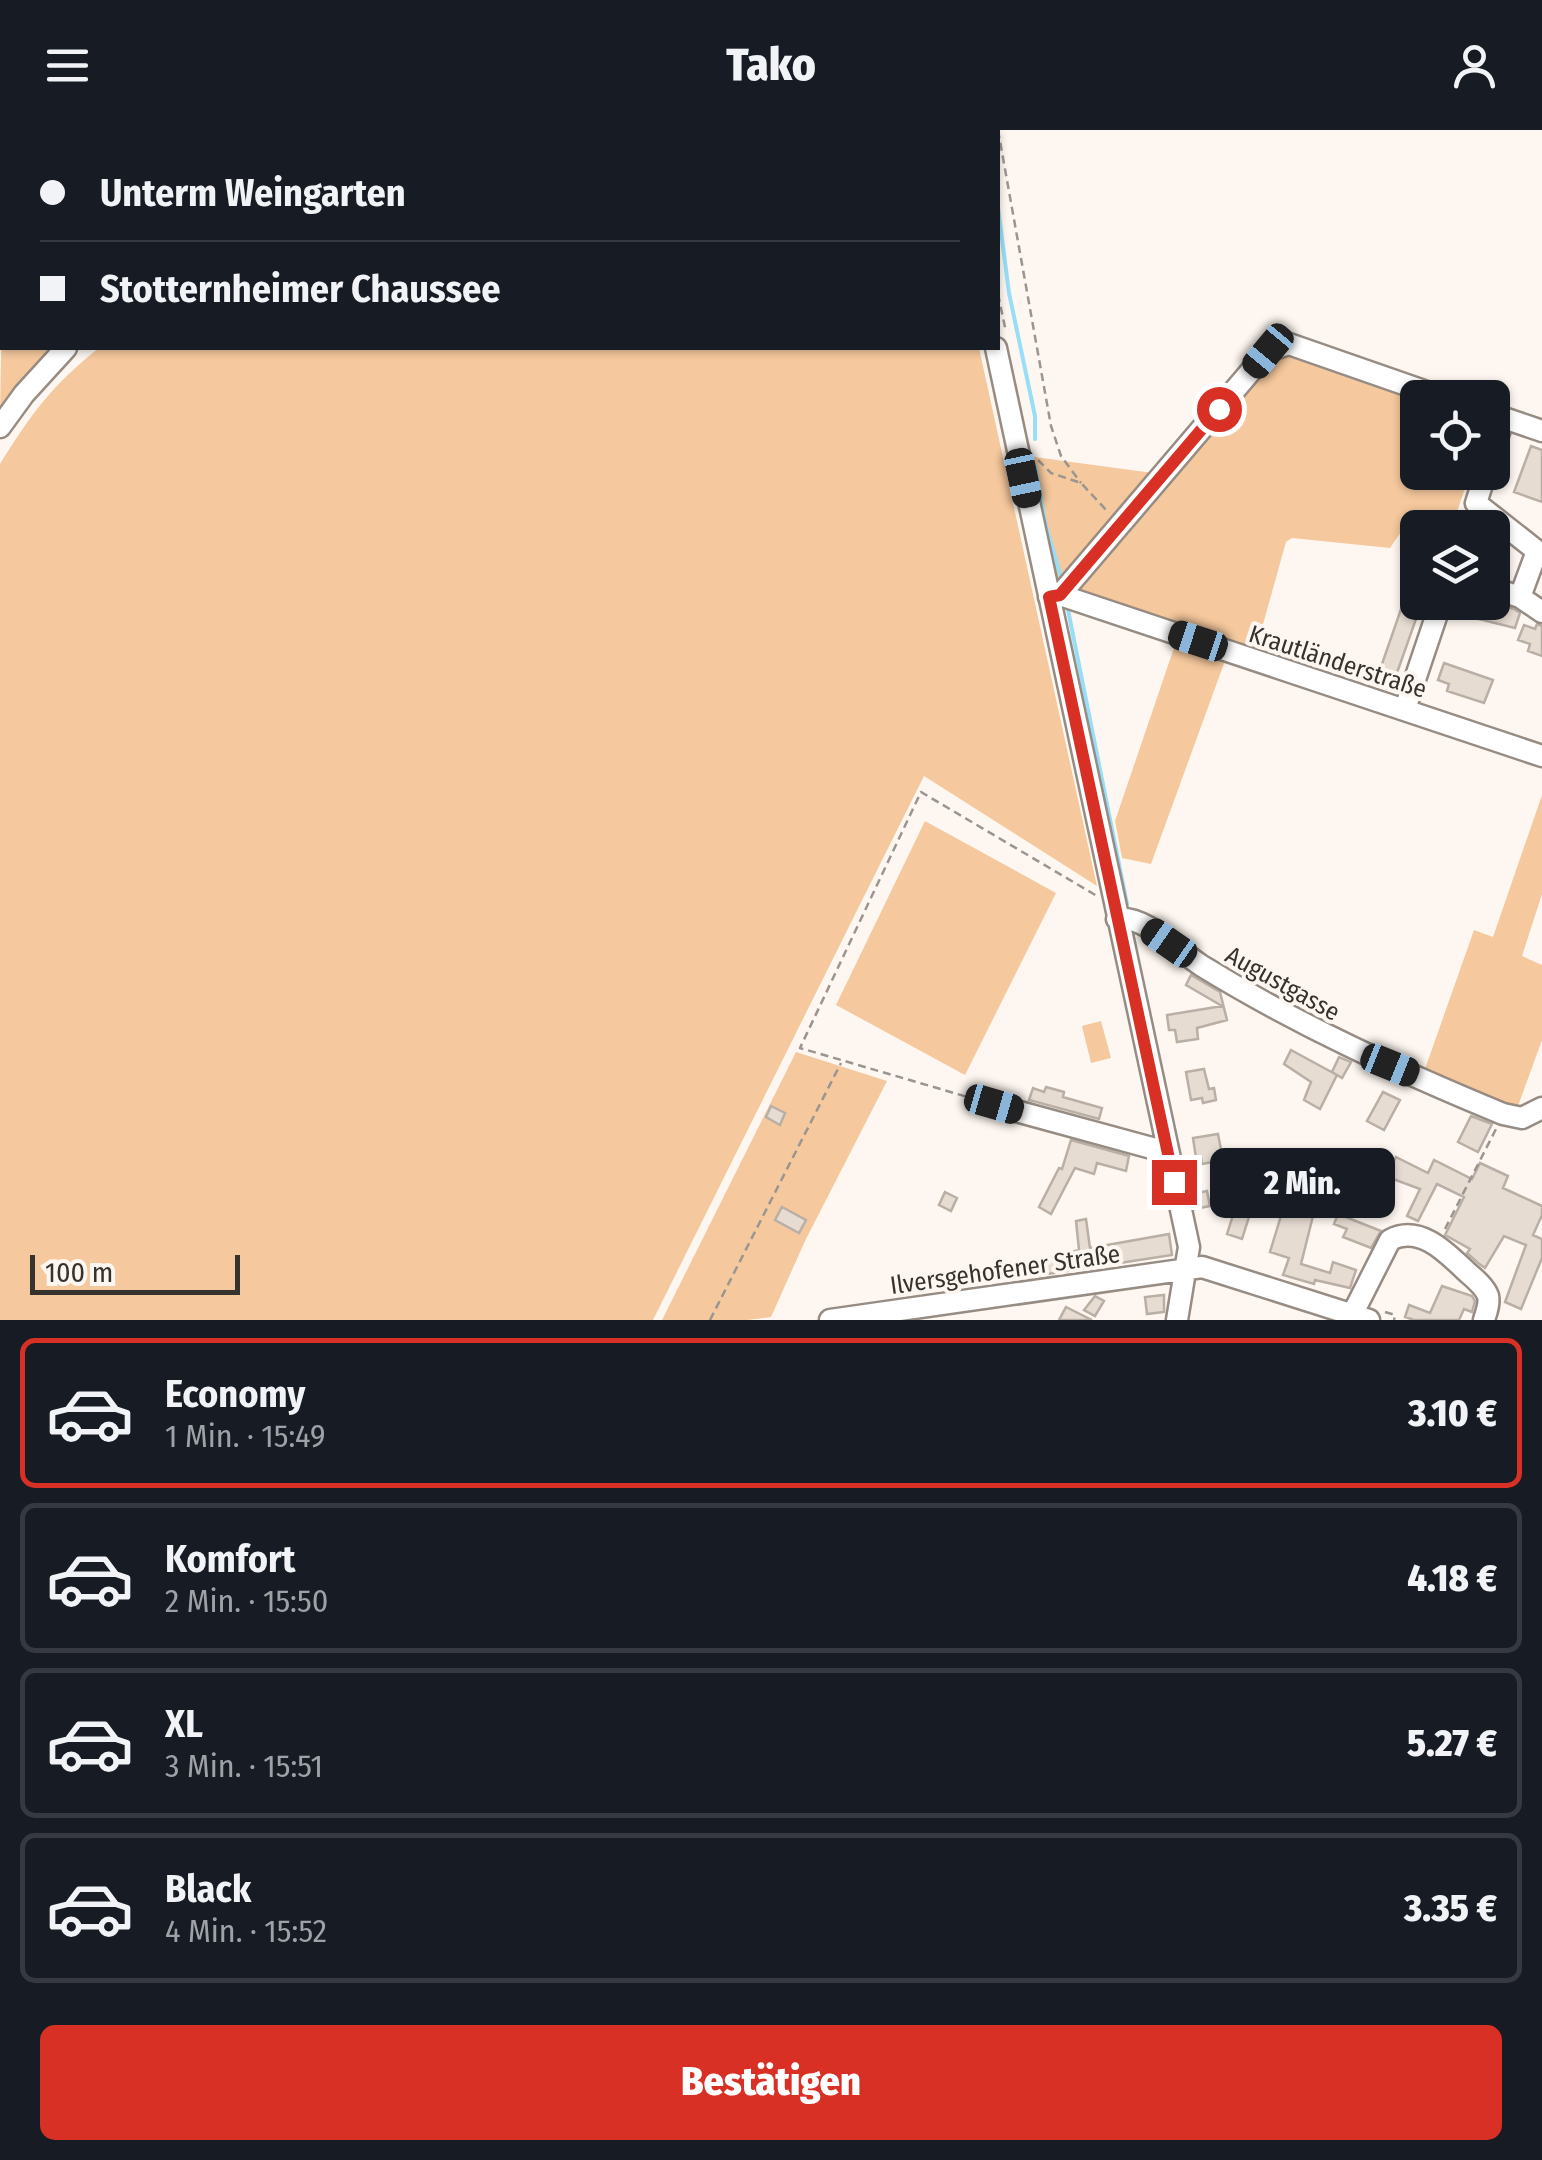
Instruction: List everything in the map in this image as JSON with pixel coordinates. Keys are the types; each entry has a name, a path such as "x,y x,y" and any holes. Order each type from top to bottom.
{"street":[{"path":"1001,339 1040,556 1054,596 1114,909 1189,1247 1177,1320"},
{"path":"1054,596 1120,526 1268,351 1289,344 1400,383"},
{"path":"0,426 64,350"},
{"path":"1510,420 1542,431"},
{"path":"1480,490 1476,504 1537,550 1520,597"},
{"path":"1510,594 1542,612"},
{"name":"Krautländerstraße","path":"1054,596 1542,756"},
{"path":"1404,709 1434,620"},
{"name":"Augustgasse","path":"1114,909 1296,1021 1503,1114"},
{"path":"994,1104 1160,1150 1167,1148"},
{"path":"1503,1114 1522,1118 1542,1108"},
{"path":"1361,1317 1390,1240 1415,1235 1436,1244 1482,1287 1488,1306 1484,1320"},
{"name":"Ilversgehofener Straße","path":"830,1320 1202,1267 1361,1317"}],"path":[{"path":"1000,141 1051,426 1061,456 1120,526"},
{"path":"1036,458 1051,473 1080,482"},
{"path":"994,1104 800,1048 921,792 1114,909"},
{"path":"710,1320 841,1062"},
{"path":"1436,1244 1503,1114"}],"shaded area":[{"path":"1,350 55,350 0,414"},
{"path":"97,350 979,350 1097,886 924,776 653,1320 0,1320 0,464 44,401"},
{"path":"1282,354 1297,354 1400,391 1400,490 1464,490 1458,510 1400,510 1400,533 1390,548 1292,538 1286,542 1258,652 1080,590 1081,582"},
{"path":"1027,456 1153,473 1061,580 1051,571"},
{"path":"1176,642 1226,658 1151,864 1122,858 1115,821"},
{"path":"1542,795 1542,894 1522,956 1542,965 1542,1040 1518,1106 1499,1104 1425,1069 1474,930 1493,937"},
{"path":"925,821 1056,893 965,1075 836,1005"},
{"path":"1101,1021 1111,1058 1091,1063 1082,1026"},
{"path":"796,1052 887,1081 805,1241 771,1317 662,1320"}],"building":[{"path":"1531,446 1542,450 1542,502 1514,492"},
{"path":"1510,608 1514,609 1520,613 1515,628 1483,620 1510,620"},
{"path":"1400,612 1400,620 1416,620 1391,690 1375,684"},
{"path":"1537,624 1542,626 1542,656 1528,651 1530,644 1518,640 1524,625 1535,629"},
{"path":"1444,663 1493,680 1484,703 1447,691 1449,684 1438,680"},
{"path":"1191,975 1220,992 1227,1020 1197,1028 1198,1039 1177,1042 1175,1030 1169,1030 1167,1015 1222,1006 1186,985"},
{"path":"1291,1050 1337,1075 1320,1109 1304,1100 1311,1082 1284,1064"},
{"path":"1339,1057 1351,1062 1342,1078 1332,1072"},
{"path":"1204,1069 1216,1100 1203,1103 1202,1098 1191,1100 1186,1072"},
{"path":"1046,1087 1064,1092 1063,1097 1102,1108 1099,1119 1029,1100 1033,1088 1044,1092"},
{"path":"1383,1092 1400,1100 1384,1130 1367,1121"},
{"path":"771,1106 785,1113 780,1125 766,1117"},
{"path":"1471,1116 1492,1124 1478,1152 1458,1142"},
{"path":"1218,1134 1223,1160 1202,1164 1201,1157 1196,1158 1193,1138"},
{"path":"1071,1140 1129,1156 1126,1171 1097,1163 1094,1174 1075,1168 1051,1214 1039,1207 1059,1168 1062,1169"},
{"path":"1396,1157 1428,1173 1434,1160 1472,1179 1480,1163 1508,1176 1503,1188 1542,1206 1533,1235 1542,1239 1542,1258 1521,1309 1505,1302 1526,1245 1504,1236 1485,1268 1467,1253 1470,1249 1445,1235 1464,1197 1437,1184 1418,1221 1407,1216 1420,1189 1385,1176"},
{"path":"1329,1161 1365,1182 1359,1193 1341,1182 1327,1207 1316,1204 1301,1264 1330,1273 1333,1262 1356,1270 1350,1288 1283,1275 1289,1258 1270,1252 1287,1196 1307,1201"},
{"path":"1207,1191 1210,1206 1195,1209 1192,1194"},
{"path":"945,1192 957,1198 951,1211 939,1205"},
{"path":"782,1207 806,1220 799,1233 775,1220"},
{"path":"1234,1212 1249,1217 1242,1239 1227,1234"},
{"path":"1338,1214 1381,1231 1371,1248 1343,1237 1347,1229 1334,1224"},
{"path":"1086,1219 1090,1248 1169,1234 1172,1255 1035,1276 1043,1259 1079,1250 1076,1221"},
{"path":"1442,1286 1472,1296 1472,1312 1464,1309 1459,1320 1405,1317 1409,1305 1430,1313"},
{"path":"1164,1295 1164,1312 1147,1314 1145,1297"},
{"path":"1095,1296 1104,1301 1095,1316 1084,1310"},
{"path":"1066,1307 1092,1320 1059,1320"}],"waterway":[{"path":"1000,223 1009,293 1035,416 1035,439"},
{"path":"1035,466 1061,577"},
{"path":"1068,610 1127,904"},
{"path":"1137,932 1174,957"},
{"path":"1272,1017 1375,1069"}],"route":[{"path":"1174,1182 1049,597 1060,595 1219,409"}]}
